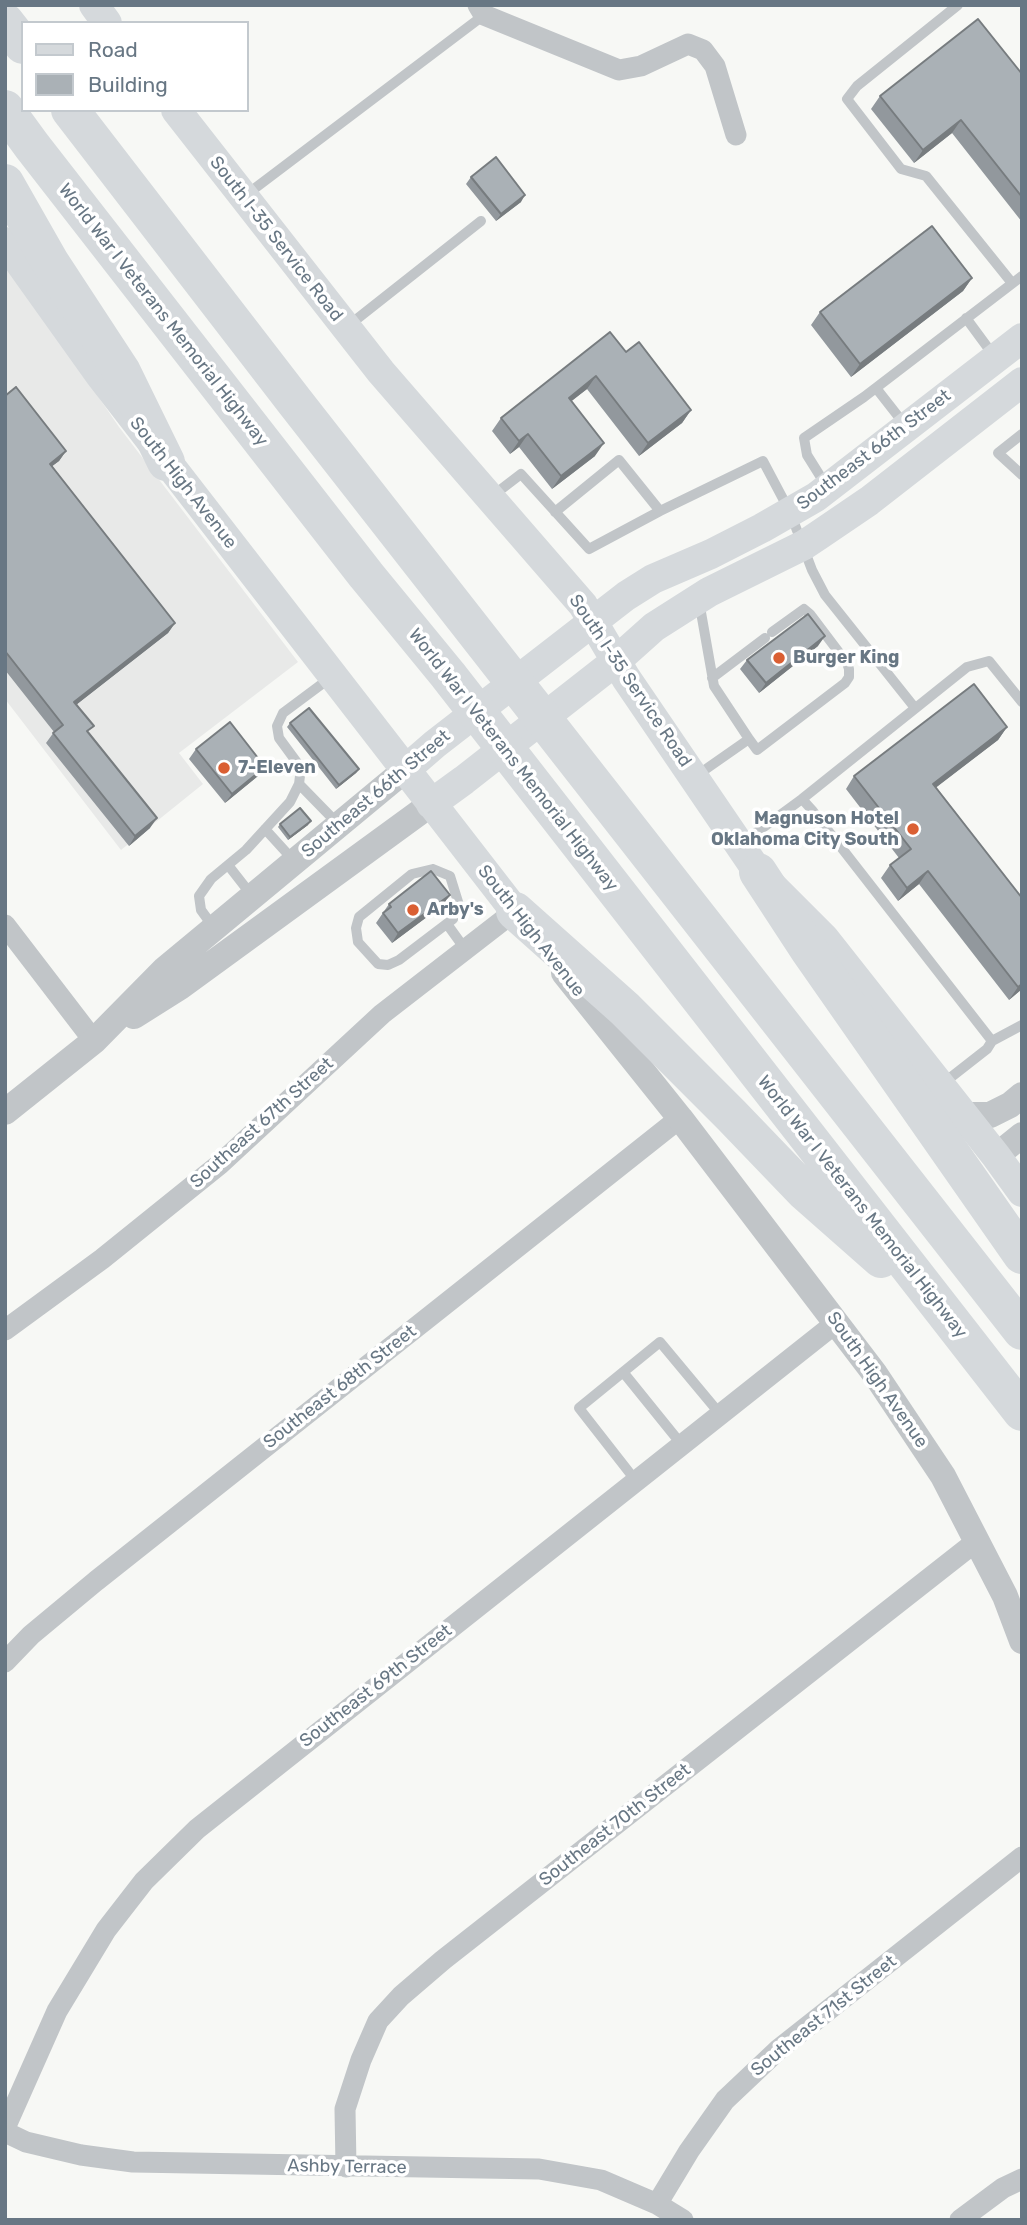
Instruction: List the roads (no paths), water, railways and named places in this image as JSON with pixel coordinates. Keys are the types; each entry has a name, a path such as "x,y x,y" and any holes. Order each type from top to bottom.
{"highway":[{"path":"5,22 21,42"},
{"name":"World War I Veterans Memorial Highway","path":"5,109 366,575 464,695 1022,1412"},
{"path":"72,112 303,413 1022,1331"},
{"path":"5,183 50,262 122,372 166,462"},
{"path":"749,858 808,950 1022,1255"},
{"path":"514,911 625,1009 805,1192 950,1321"}],"main road":[{"path":"94,5 106,21"},
{"name":"South I-35 Service Road","path":"178,112 419,418 583,606 616,661 749,858 824,938 1022,1192"},
{"name":"South High Avenue","path":"5,242 100,375 431,804 461,866 514,911"},
{"name":"Southeast 66th Street","path":"405,770 593,622 653,579 711,554 790,512 828,488 1022,338"},
{"name":"Southeast 66th Street","path":"431,804 616,661 654,627 698,599 804,545 869,501 1022,382"}],"street":[{"path":"481,10 619,70 641,65 688,44 703,50 715,66 736,135"},
{"name":"Southeast 66th Street","path":"5,1112 94,1041 165,970 405,770"},
{"name":"Southeast 66th Street","path":"94,1041 180,987 431,804"},
{"name":"Southeast 67th Street","path":"5,1331 220,1164 382,1014 514,911"},
{"name":"South High Avenue","path":"514,911 680,1118 875,1374 943,1476 1005,1596 1022,1641"},
{"path":"5,925 94,1041"},
{"path":"964,1115 990,1115 1010,1105 1022,1095"},
{"name":"Southeast 68th Street","path":"5,1662 31,1635 96,1581 680,1118"},
{"path":"996,1156 1022,1135"},
{"name":"Southeast 69th Street","path":"5,2130 57,2011 106,1930 144,1881 197,1829 837,1322"},
{"name":"Southeast 70th Street","path":"346,2167 345,2109 361,2060 379,2021 401,1996 443,1960 978,1541"},
{"name":"Southeast 71st Street","path":"657,2204 688,2151 725,2100 779,2049 1022,1857"},
{"name":"Ashby Terrace","path":"5,2130 26,2142 133,2162 539,2169 601,2180 657,2204 683,2220"},
{"path":"960,2220 1003,2188 1022,2179"}],"lane":[{"path":"958,5 866,78 847,99 901,169 926,176 1012,283"},
{"path":"243,197 481,10"},
{"path":"346,327 481,222"},
{"path":"828,488 807,455 804,438 1022,276"},
{"path":"966,318 996,358"},
{"path":"876,387 907,428"},
{"path":"1022,434 998,453 1022,475"},
{"path":"555,512 619,460 660,511"},
{"path":"489,499 521,474 589,549 762,461 790,512 812,570 825,594 915,708"},
{"path":"698,599 712,678 714,686 757,750 845,683 849,677 849,669 810,614 804,610 712,678"},
{"path":"749,858 802,799 967,667 989,661 1022,702"},
{"path":"214,929 201,910 199,896 211,879 246,850 290,802 299,784 301,768 279,738 277,726 283,713 332,676"},
{"path":"694,777 749,739"},
{"path":"299,784 339,825"},
{"path":"802,799 992,1041"},
{"path":"265,829 295,862"},
{"path":"228,865 253,897"},
{"path":"461,866 459,905 453,919 398,960 388,965 378,964 358,942 356,928 359,917 412,874 461,866"},
{"path":"447,924 466,950"},
{"path":"941,1085 987,1049 992,1041 1022,1025"},
{"path":"636,1481 579,1408 660,1342 720,1414"},
{"path":"623,1372 682,1445"}],"place":[{"name":"Burger King","path":"779,658"},
{"name":"7-Eleven","path":"224,768"},
{"name":"Magnuson Hotel Oklahoma City South","path":"913,829"},
{"name":"Arby's","path":"413,910"}]}
